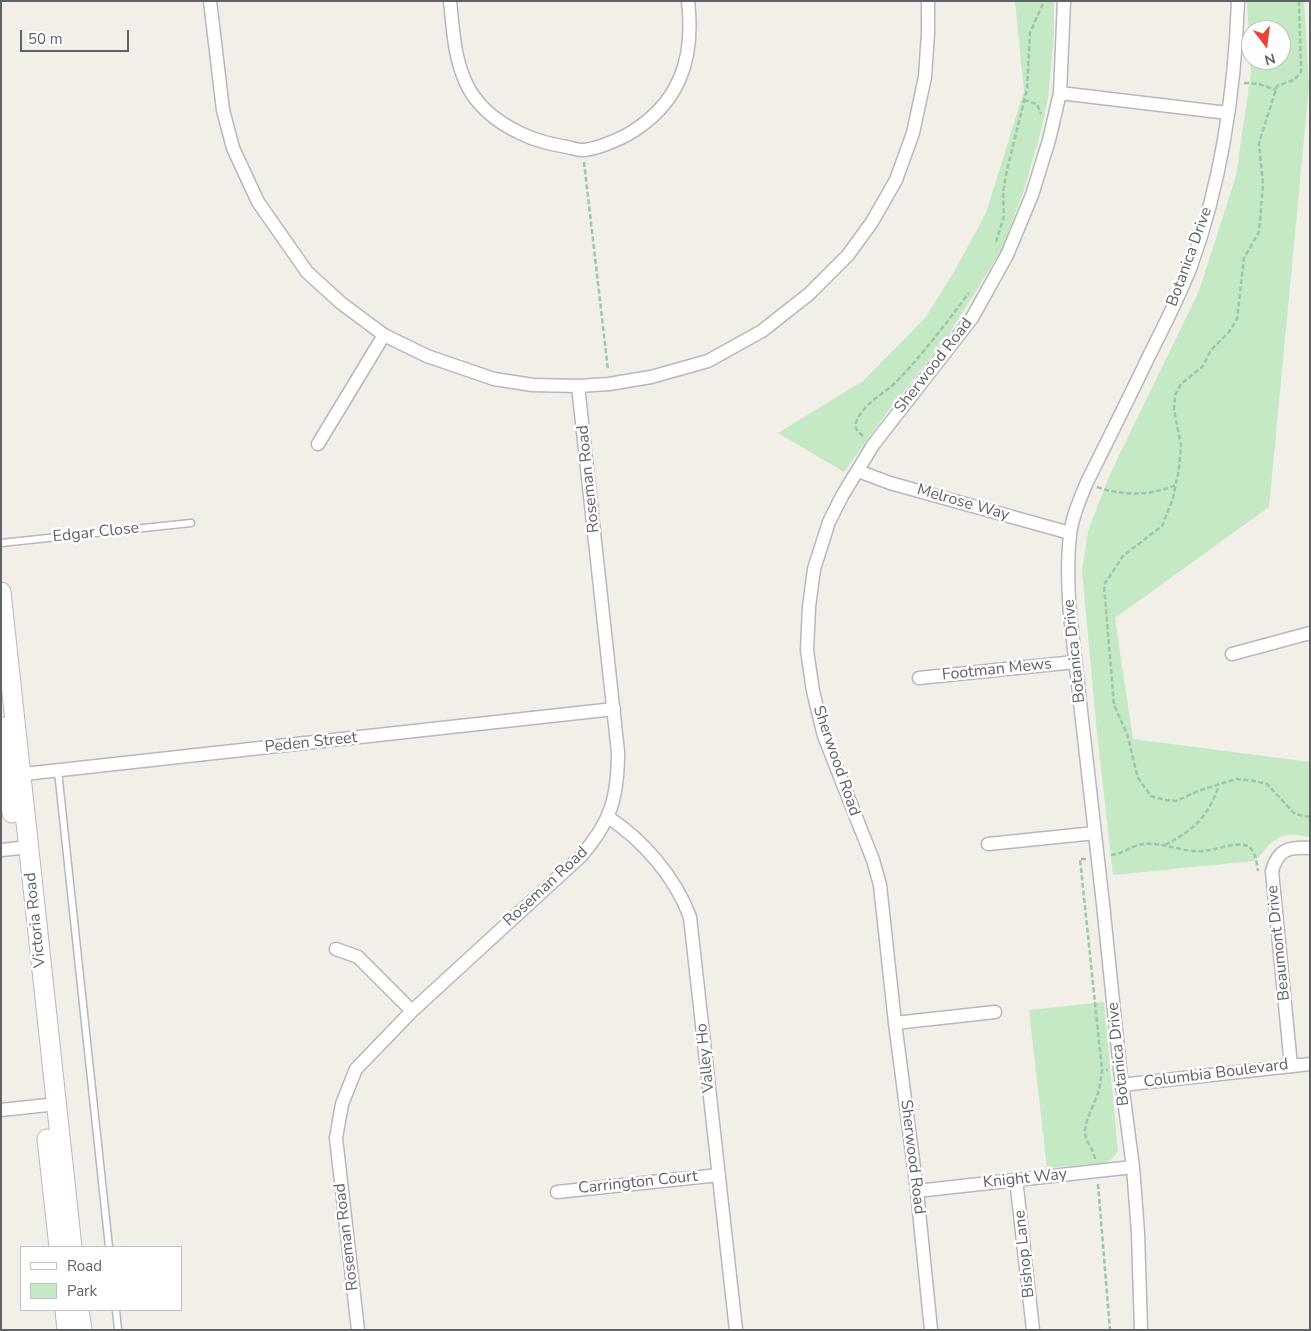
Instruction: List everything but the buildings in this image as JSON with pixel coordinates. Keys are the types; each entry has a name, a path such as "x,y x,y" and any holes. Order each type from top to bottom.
{"main road":[{"name":"Victoria Road","path":"1,592 14,775 15,849 50,1105 72,1246"},
{"name":"Victoria Road","path":"1,714 14,775"},
{"name":"Victoria Road","path":"50,1105 59,1246"},
{"path":"65,1311 67,1330"},
{"path":"79,1311 82,1330"}],"street":[{"path":"210,1 222,110 233,148 258,202 308,272 341,303 384,336 427,356 494,378 533,386 609,384 651,377 708,361 762,331 809,294 848,255 872,222 896,180 913,133 925,77 928,1"},
{"path":"450,1 456,56 466,84 482,107 506,126 536,141 583,150 616,141 644,126 670,98 685,68 689,48 691,26 688,1"},
{"name":"Sherwood Road","path":"931,1330 918,1191 877,872 824,736 813,692 807,650 809,607 814,569 829,522 842,496 873,445 972,318 1007,255 1032,195 1049,140 1060,92 1064,1"},
{"name":"Botanica Drive","path":"1140,1330 1138,1233 1133,1167 1121,1085 1098,857 1070,614 1068,579 1070,533 1079,501 1087,482 1177,300 1191,266 1210,205 1228,113 1236,48 1238,1"},
{"path":"1060,92 1228,113"},
{"path":"318,444 384,336"},
{"name":"Roseman Road","path":"358,1330 336,1138 342,1104 356,1069 412,1011 581,856 601,831 608,817 616,791 618,752 614,709 578,386"},
{"name":"Melrose Way","path":"858,471 890,483 1070,533"},
{"path":"1232,654 1310,633"},
{"name":"Footman Mews","path":"919,678 1075,662"},
{"name":"Peden Street","path":"14,775 614,709"},
{"name":"Valley Ho","path":"608,817 630,833 664,870 676,888 690,917 736,1330"},
{"path":"988,844 1095,833"},
{"name":"Beaumont Drive","path":"1291,1066 1272,871 1274,863 1284,851 1293,847 1310,848"},
{"path":"336,949 358,957 412,1011"},
{"path":"895,1023 995,1012"},
{"name":"Columbia Boulevard","path":"1121,1085 1310,1064"},
{"path":"1,1110 50,1105"},
{"name":"Knight Way","path":"918,1191 1133,1167"},
{"name":"Carrington Court","path":"557,1192 719,1175"},
{"name":"Bishop Lane","path":"1016,1179 1033,1330"}],"lane":[{"name":"Edgar Close","path":"1,543 191,523"},
{"path":"58,770 109,1246"},
{"path":"116,1311 118,1330"}],"path":[{"path":"994,248 1003,222 1003,192 1027,89 1030,33 1044,1"},
{"path":"1299,1 1301,72 1294,80 1278,86 1259,143 1263,184 1258,232 1244,258 1237,318 1229,332 1211,350 1203,366 1180,384 1175,395 1174,410 1181,445 1180,469 1173,498 1162,526 1123,556 1104,586 1114,705 1126,734 1138,778 1151,796 1176,801 1198,791 1219,786 1236,779 1255,781 1267,784 1295,814 1310,817"},
{"path":"583,150 609,384"},
{"path":"873,445 857,430 855,425 857,420 865,408 890,388 918,359 972,289"},
{"path":"1087,482 1111,492 1127,494 1161,492 1176,485"},
{"path":"1164,845 1188,832 1202,819 1211,806 1219,786"},
{"path":"1110,1330 1095,1155 1089,1146 1085,1133 1099,1091 1102,1070 1080,860 1119,854 1143,844 1164,845 1180,850 1203,852 1239,844 1248,846 1256,855 1258,871 1272,871"},
{"path":"1102,1070 1120,1069"}],"green space":[{"path":"1015,1 1054,1 1054,34 1048,98 1040,135 1023,193 1001,251 947,337 888,411 844,472 778,433 863,381 926,317 955,270 986,213 1024,91"},
{"path":"1247,1 1304,1 1309,86 1269,507 1115,618 1133,739 1310,762 1310,837 1285,835 1280,837 1271,843 1254,861 1113,875 1097,733 1082,571 1088,531 1110,474 1199,291 1236,176 1251,70 1291,70 1291,20 1248,20"},
{"path":"1104,1002 1118,1151 1112,1159 1104,1163 1047,1168 1029,1010"}]}
